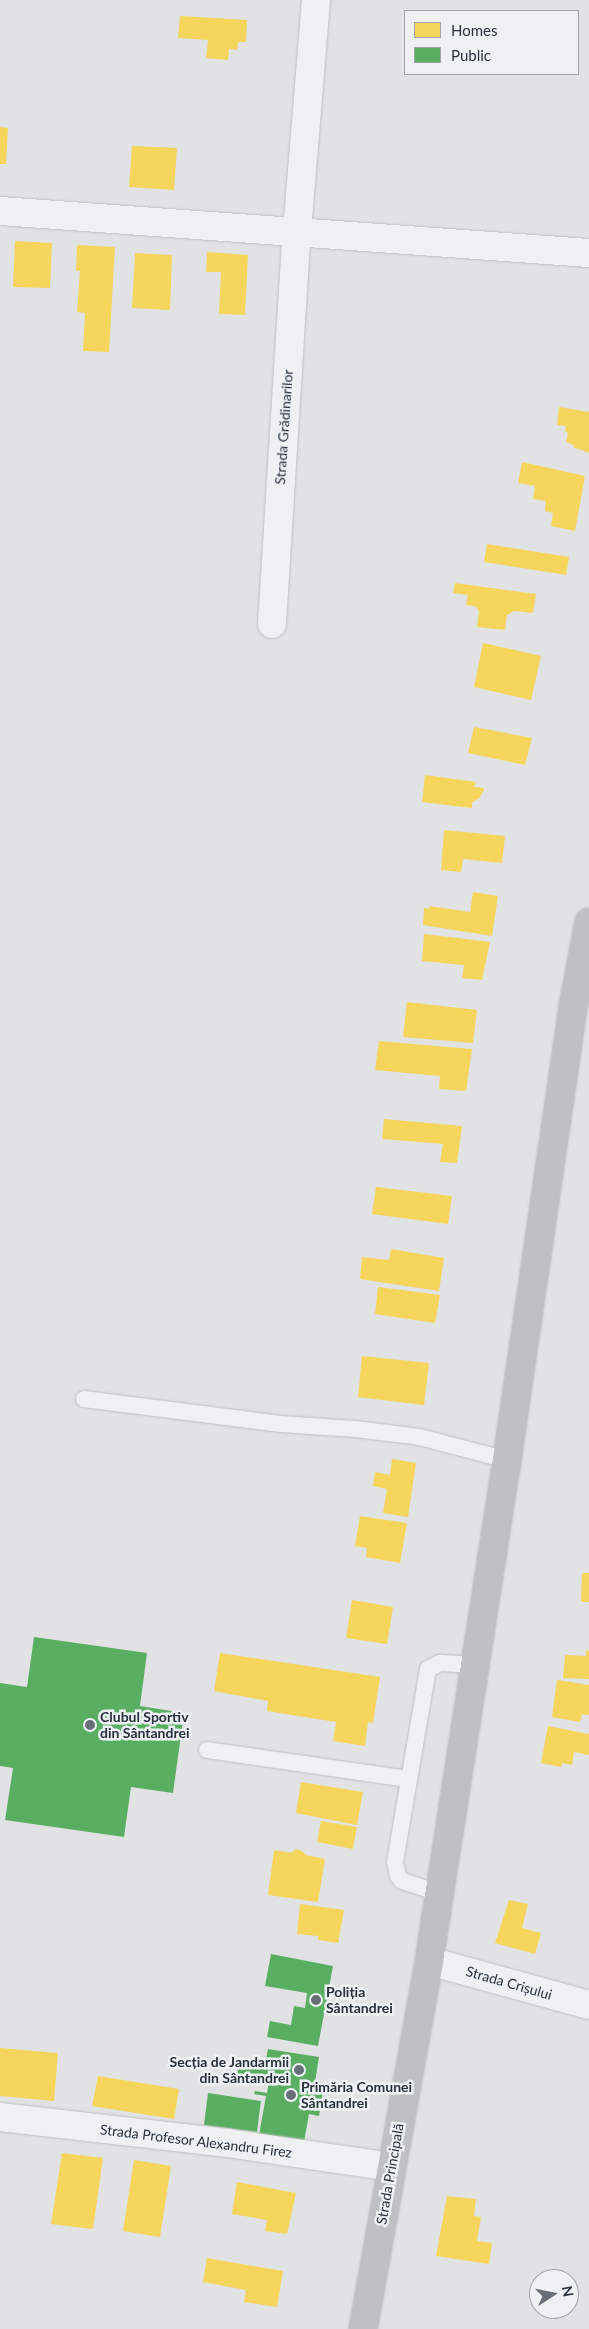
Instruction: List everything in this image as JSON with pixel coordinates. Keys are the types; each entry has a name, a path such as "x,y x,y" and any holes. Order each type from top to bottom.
{"main road":[{"name":"Strada Principală","path":"363,2329 429,1960 507,1460 574,1002 589,922"}],"street":[{"name":"Strada Grădinarilor","path":"272,624 296,231 316,0"},
{"path":"0,211 589,253"},
{"name":"Strada Crișului","path":"429,1960 589,2005"},
{"name":"Strada Profesor Alexandru Firez","path":"0,2117 227,2143 391,2167"}],"lane":[{"path":"84,1399 262,1422 355,1429 420,1437 507,1460"},
{"path":"439,1893 402,1881 396,1870 395,1862 428,1669 440,1663 474,1665"},
{"path":"207,1750 409,1779"}],"building: Homes":[{"path":"180,16 247,20 246,42 238,42 237,50 229,49 228,60 206,58 208,40 178,38"},
{"path":"0,127 8,128 6,164 0,164"},
{"path":"132,146 177,148 174,190 129,187"},
{"path":"15,241 52,243 50,288 13,287"},
{"path":"77,245 115,247 109,352 83,351 85,313 77,312 80,271 76,271"},
{"path":"207,252 248,255 245,315 219,314 221,272 206,272"},
{"path":"135,253 172,255 170,310 132,308"},
{"path":"559,407 589,412 589,453 566,442 568,433 565,432 566,426 557,425"},
{"path":"522,462 585,476 575,531 551,526 553,513 545,511 546,501 533,499 535,486 518,483"},
{"path":"487,544 569,557 566,575 484,562"},
{"path":"455,583 536,594 533,613 514,611 507,615 505,630 477,627 479,611 475,606 466,605 468,595 453,593"},
{"path":"483,643 541,656 531,700 474,687"},
{"path":"474,727 532,738 525,765 468,753"},
{"path":"425,775 476,782 474,787 484,788 484,790 480,797 472,803 472,808 422,802"},
{"path":"444,830 505,836 502,863 463,859 461,872 441,870"},
{"path":"473,892 498,896 492,936 423,925 424,908 429,909 429,906 470,912"},
{"path":"424,934 490,942 482,980 462,978 464,965 422,961"},
{"path":"407,1002 477,1010 473,1043 403,1037"},
{"path":"379,1041 472,1049 466,1091 439,1089 440,1076 375,1070"},
{"path":"384,1119 462,1126 457,1163 440,1162 443,1144 382,1139"},
{"path":"376,1187 452,1196 448,1224 372,1214"},
{"path":"391,1249 444,1258 439,1291 360,1279 362,1257 389,1260"},
{"path":"378,1287 440,1295 435,1323 375,1314"},
{"path":"362,1356 429,1363 424,1405 358,1397"},
{"path":"392,1459 416,1463 408,1517 383,1513 387,1489 373,1486 375,1472 390,1475"},
{"path":"360,1516 407,1523 400,1563 366,1557 367,1548 355,1546"},
{"path":"582,1573 589,1573 589,1602 581,1602"},
{"path":"352,1600 393,1607 387,1644 346,1638"},
{"path":"586,1650 589,1651 589,1679 563,1678 565,1655 586,1656"},
{"path":"220,1653 380,1677 373,1723 368,1722 365,1746 333,1741 336,1722 267,1711 268,1701 214,1691"},
{"path":"557,1680 589,1685 589,1715 582,1714 580,1722 552,1717"},
{"path":"548,1726 589,1734 589,1755 574,1752 572,1765 562,1763 561,1767 541,1763"},
{"path":"301,1782 363,1792 357,1825 296,1813"},
{"path":"321,1821 357,1827 353,1849 317,1842"},
{"path":"296,1849 306,1855 325,1859 318,1902 268,1895 274,1850 291,1853"},
{"path":"509,1900 528,1904 522,1928 541,1933 535,1954 495,1943"},
{"path":"300,1904 344,1910 338,1943 318,1940 318,1936 297,1934"},
{"path":"0,2048 58,2053 54,2101 0,2096"},
{"path":"98,2076 179,2089 174,2119 92,2106"},
{"path":"62,2153 103,2158 93,2229 51,2224"},
{"path":"134,2160 171,2166 160,2237 123,2231"},
{"path":"237,2182 296,2193 287,2234 265,2231 267,2220 232,2214"},
{"path":"447,2196 476,2199 474,2216 481,2217 477,2241 492,2243 489,2264 436,2256"},
{"path":"207,2258 283,2271 277,2307 244,2302 246,2290 203,2282"}],"building: Public":[{"path":"34,1637 147,1653 140,1706 184,1713 173,1793 131,1787 124,1837 5,1820 13,1768 0,1766 0,1683 27,1687"},
{"name":"Poliția Sântandrei","path":"271,1954 333,1966 318,2046 267,2037 270,2021 291,2025 294,2006 305,2008 307,1993 265,1986"},
{"name":"Primăria Comunei Sântandrei","path":"268,2049 319,2057 315,2082 324,2083 319,2116 309,2114 304,2142 259,2135 266,2096 254,2094 255,2091 267,2093 269,2082 237,2077 239,2060 265,2064"},
{"path":"208,2093 261,2101 257,2132 204,2125"}],"place":[{"name":"Clubul Sportiv din Sântandrei","path":"90,1725"},
{"name":"Poliția Sântandrei","path":"316,2000"},
{"name":"Secția de Jandarmii din Sântandrei","path":"299,2070"},
{"name":"Primăria Comunei Sântandrei","path":"291,2095"}]}
